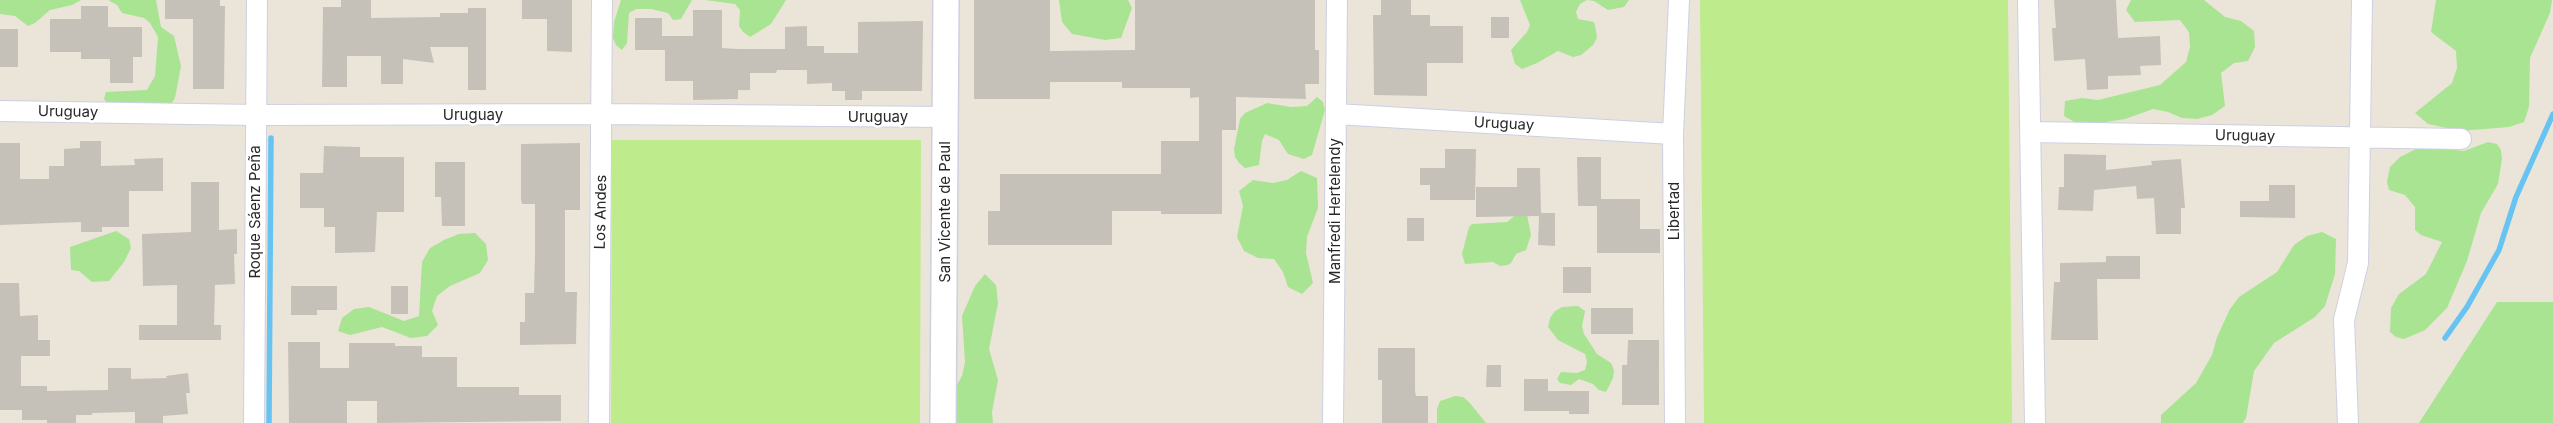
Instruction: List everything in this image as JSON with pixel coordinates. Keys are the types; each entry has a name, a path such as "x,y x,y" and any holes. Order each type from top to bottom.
{"street":[{"name":"Roque Sáenz Peña","path":"254,423 257,0"},
{"name":"Los Andes","path":"599,423 602,0"},
{"name":"San Vicente de Paul","path":"943,423 946,0"},
{"name":"Manfredi Hertelendy","path":"1333,423 1337,0"},
{"name":"Libertad","path":"1676,423 1673,134 1680,0"},
{"path":"2028,0 2035,423"},
{"path":"2348,423 2344,320 2358,263 2362,0"},
{"name":"Uruguay","path":"0,111 256,115 602,114 945,117"},
{"name":"Uruguay","path":"1336,114 1673,134"},
{"name":"Uruguay","path":"2030,132 2461,139"}],"green space":[{"path":"0,0 81,0 72,5 50,10 35,23 28,26 15,16 0,14"},
{"path":"108,0 156,0 161,27 174,36 181,66 175,98 171,104 109,105 104,99 106,92 147,90 155,76 158,37 150,23 144,18 122,13 117,5"},
{"path":"621,0 692,0 681,19 673,20 668,13 651,9 636,9 629,13 627,43 622,50 616,45 613,38 614,22"},
{"path":"705,0 786,0 771,24 750,37 739,26 740,10 735,4"},
{"path":"1059,0 1128,0 1132,8 1121,38 1105,40 1072,34 1062,22"},
{"path":"1520,0 1587,0 1580,4 1576,12 1578,19 1594,22 1597,38 1593,45 1581,55 1573,57 1558,51 1522,69 1515,64 1511,50 1527,32 1530,25"},
{"path":"1587,0 1629,0 1624,7 1608,10 1594,1"},
{"path":"1700,0 2008,0 2012,423 1704,423"},
{"path":"2131,0 2204,0 2225,17 2241,21 2254,31 2255,47 2248,61 2234,63 2221,73 2225,106 2212,115 2197,119 2182,118 2168,112 2153,109 2125,119 2094,124 2078,124 2064,116 2065,101 2082,98 2098,100 2160,85 2186,62 2190,47 2189,32 2180,20 2135,22 2126,10"},
{"path":"2436,0 2552,0 2550,13 2530,58 2529,107 2524,122 2509,127 2460,131 2428,124 2415,113 2452,83 2457,68 2456,51 2431,32"},
{"path":"1317,97 1323,102 1325,110 1312,155 1304,159 1288,154 1279,140 1265,134 1262,141 1259,165 1245,168 1239,163 1235,157 1234,149 1240,119 1245,113 1267,103 1291,107 1307,106"},
{"path":"612,140 921,140 920,423 611,423"},
{"path":"2488,142 2497,144 2501,150 2502,159 2498,184 2481,213 2467,261 2447,308 2425,330 2404,339 2396,337 2390,332 2391,308 2399,294 2426,274 2442,242 2421,235 2415,230 2415,207 2405,195 2389,190 2387,182 2390,167 2400,157 2416,149 2431,148 2464,151"},
{"path":"1301,171 1317,178 1318,208 1307,237 1306,253 1313,283 1302,294 1288,287 1283,272 1274,259 1258,258 1244,251 1237,237 1243,206 1239,191 1253,180 1273,183 1287,180"},
{"path":"1517,214 1527,215 1531,235 1526,250 1516,254 1508,265 1500,266 1493,262 1465,264 1462,254 1469,227 1472,224 1507,222"},
{"path":"116,231 129,239 131,248 124,262 109,281 92,282 79,271 71,270 70,247"},
{"path":"2322,232 2336,239 2335,274 2325,306 2315,317 2274,343 2254,371 2246,418 2243,423 2161,423 2161,415 2196,383 2212,355 2217,337 2230,309 2239,297 2277,272 2294,245 2307,236"},
{"path":"475,233 486,244 488,260 480,273 450,286 437,296 432,311 438,325 427,336 411,338 382,327 350,335 338,331 342,318 354,309 369,307 404,321 419,316 422,262 430,248 459,234"},
{"path":"985,274 996,285 998,303 989,349 998,380 992,412 993,423 952,423 954,390 962,376 965,362 962,316 975,286"},
{"path":"2497,302 2553,302 2553,423 2419,423"},
{"path":"1578,306 1585,311 1582,326 1584,334 1597,354 1611,363 1614,370 1613,378 1606,392 1599,390 1593,384 1579,379 1571,385 1560,383 1557,379 1561,372 1577,373 1585,370 1587,362 1585,354 1558,340 1548,327 1550,318 1555,311 1562,307"},
{"path":"1455,396 1463,397 1469,402 1486,423 1437,423 1437,409 1440,401"}],"building":[{"path":"165,0 220,0 220,6 225,6 224,89 193,89 193,19 165,19"},
{"path":"341,0 371,0 371,18 440,17 440,13 468,13 468,8 486,8 486,90 468,90 468,47 430,47 434,63 403,59 403,84 381,84 381,56 347,56 347,87 322,87 323,7 341,7"},
{"path":"522,0 572,0 572,52 547,51 547,19 522,19"},
{"path":"974,0 1050,0 1050,51 1135,50 1135,0 1315,0 1315,50 1319,50 1319,84 1305,84 1306,99 1236,97 1236,130 1222,130 1222,214 1161,214 1161,211 1112,211 1112,245 988,245 988,211 1000,211 1000,174 1161,174 1161,141 1199,141 1199,97 1190,98 1190,88 1122,88 1122,82 1050,82 1050,99 974,99"},
{"path":"1381,0 1411,0 1411,15 1430,15 1430,26 1463,26 1463,63 1427,63 1427,96 1374,95 1373,15 1381,15"},
{"path":"2054,0 2116,0 2118,38 2160,36 2161,65 2140,66 2141,75 2108,76 2108,89 2087,90 2085,59 2054,61 2052,28 2056,28"},
{"path":"81,6 108,6 108,27 142,27 142,57 133,57 133,83 110,83 110,59 81,59 81,52 50,52 50,19 81,19"},
{"path":"693,10 722,10 722,48 738,49 785,49 785,27 807,26 807,46 824,46 824,53 858,53 858,22 923,21 922,91 862,91 862,100 845,100 845,91 832,91 832,83 807,84 807,70 777,70 776,73 750,73 750,90 738,90 738,99 693,100 693,81 665,81 665,50 635,50 635,18 662,18 662,36 693,36"},
{"path":"1491,17 1509,17 1509,38 1491,38"},
{"path":"0,29 18,29 18,67 0,67"},
{"path":"80,141 101,141 101,166 135,165 134,159 163,158 163,191 129,191 129,227 102,227 102,232 81,232 81,222 0,225 0,143 20,143 20,179 49,179 49,166 64,166 64,149 80,148"},
{"path":"580,143 580,210 565,210 565,292 577,292 576,344 520,345 520,322 525,322 525,293 534,293 535,255 535,204 522,204 521,199 521,144"},
{"path":"324,146 360,147 360,157 404,157 404,212 377,212 375,252 335,253 335,227 324,227 324,208 300,208 300,173 323,173"},
{"path":"1445,149 1476,149 1475,200 1430,200 1430,185 1420,185 1420,168 1445,168"},
{"path":"2064,154 2106,155 2106,170 2152,165 2151,161 2181,159 2185,208 2181,208 2181,234 2156,234 2154,198 2137,199 2136,186 2094,190 2093,211 2058,210 2059,187 2064,187"},
{"path":"1577,157 1601,157 1601,199 1640,199 1640,229 1660,229 1660,253 1597,253 1597,206 1578,206"},
{"path":"435,162 465,162 465,226 442,226 441,197 435,197"},
{"path":"1517,168 1540,168 1541,213 1555,213 1555,246 1538,245 1539,216 1476,217 1476,187 1517,187"},
{"path":"191,182 219,182 219,230 237,229 237,254 234,254 235,284 215,285 214,325 221,325 221,340 139,340 139,325 177,325 177,285 143,286 142,234 191,232"},
{"path":"2269,185 2295,185 2295,218 2240,217 2240,201 2269,201"},
{"path":"1407,218 1424,218 1424,241 1407,241"},
{"path":"2106,256 2140,256 2140,279 2097,279 2098,340 2051,340 2054,282 2060,282 2060,263 2106,262"},
{"path":"1563,267 1591,267 1591,293 1563,293"},
{"path":"0,283 19,283 20,316 38,315 38,340 50,340 50,356 21,356 21,386 47,386 47,391 108,390 108,368 131,368 131,379 167,378 166,376 188,373 190,393 186,393 188,414 163,416 163,423 135,423 135,412 76,415 76,423 47,423 47,420 22,420 22,410 0,410"},
{"path":"291,286 337,286 337,310 317,310 317,315 291,315"},
{"path":"391,286 408,286 408,314 391,314"},
{"path":"1591,308 1633,308 1633,334 1591,334"},
{"path":"1628,340 1659,340 1659,405 1622,405 1622,365 1627,365"},
{"path":"288,342 320,342 320,368 349,368 349,343 395,343 395,346 422,346 422,357 457,357 457,387 519,387 519,395 561,395 561,421 377,423 377,401 347,401 347,423 289,423"},
{"path":"1378,348 1415,348 1415,391 1416,396 1428,396 1428,423 1382,423 1382,380 1378,380"},
{"path":"1487,365 1501,365 1501,387 1486,387"},
{"path":"1524,379 1548,379 1548,391 1589,391 1589,414 1569,414 1569,411 1524,411"}],"waterway":[{"path":"2445,338 2467,307 2499,250 2516,197 2553,114"},
{"path":"269,423 271,138"}]}
